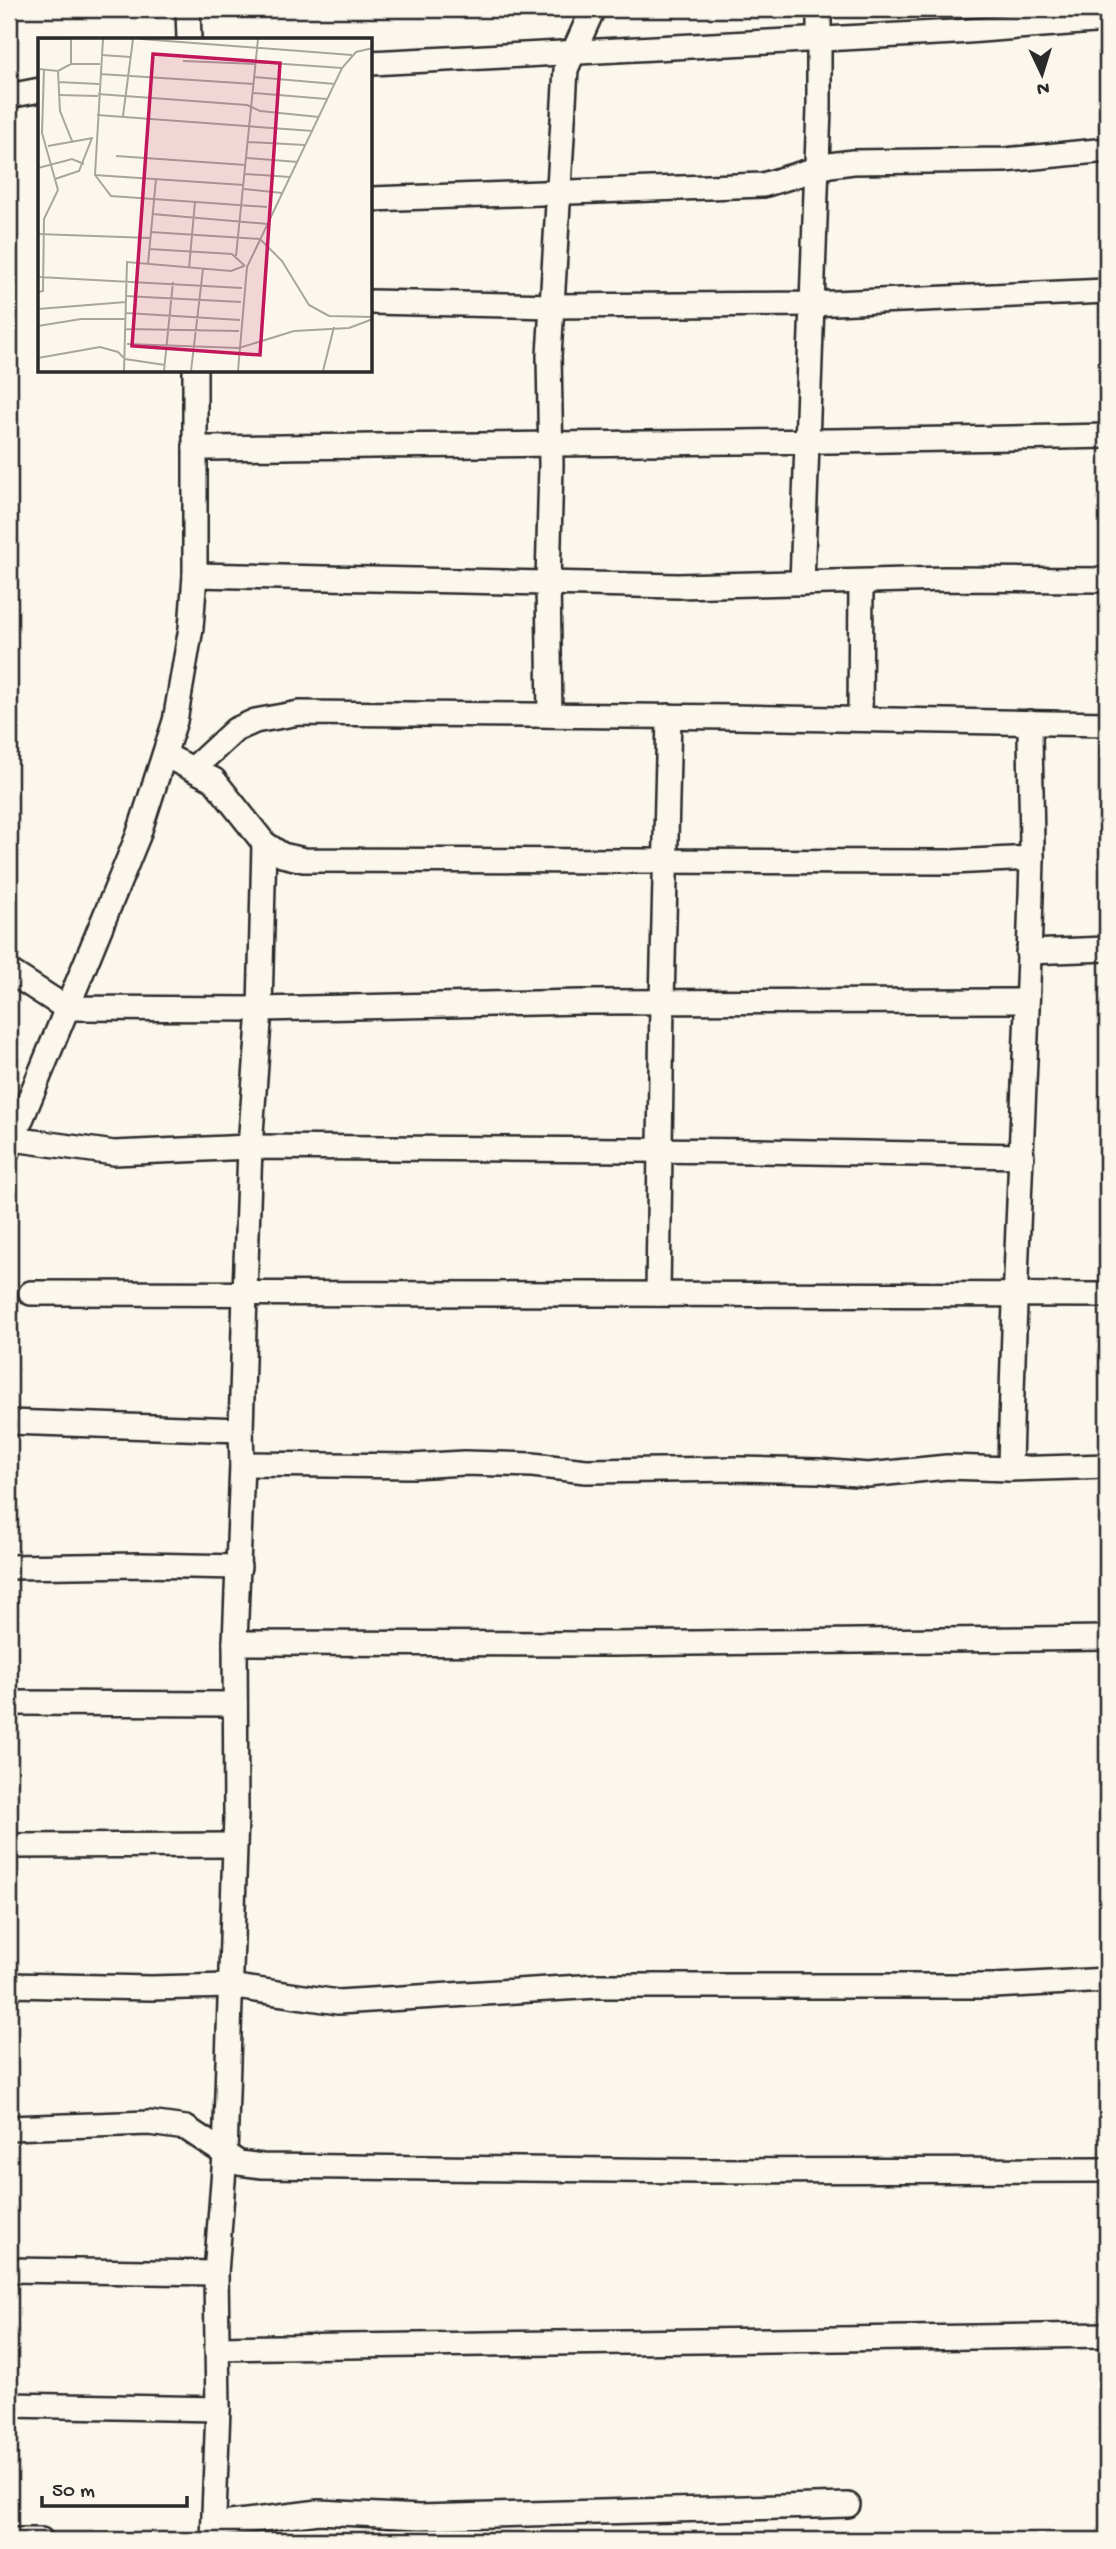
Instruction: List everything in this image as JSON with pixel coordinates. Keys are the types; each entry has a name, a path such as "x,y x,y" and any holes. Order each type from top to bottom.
{"street":[{"path":"188,9 189,38"},
{"path":"550,715 550,356 566,69 593,9"},
{"path":"802,583 819,108 819,9"},
{"path":"373,63 967,32 1107,20"},
{"path":"9,96 38,90"},
{"path":"373,199 763,185 830,165 853,162 1005,160 1107,150"},
{"path":"373,302 553,306 811,304 1107,291"},
{"path":"195,373 195,575 191,628 175,721 138,836 11,1144 114,1153 250,1147 1021,1156"},
{"path":"195,448 806,443 1107,436"},
{"path":"195,575 678,586 946,579 1107,580"},
{"path":"860,719 861,582"},
{"path":"194,768 235,730 255,721 299,713 1107,724"},
{"path":"658,1294 669,716"},
{"path":"1010,1469 1014,1294 1032,858 1030,722"},
{"path":"165,755 214,780 264,842 282,855 304,860 952,862 1032,858"},
{"path":"264,842 260,1009 250,1147 245,1293 225,2155 216,2273 218,2409 214,2533 319,2512 420,2517 848,2505"},
{"path":"1028,952 1107,949"},
{"path":"9,971 66,1008 260,1009 662,1002 1026,1001"},
{"path":"31,1293 1107,1295"},
{"path":"9,1422 241,1430"},
{"path":"242,1464 377,1466 477,1463 586,1471 751,1469 868,1475 947,1466 1010,1469 1107,1466"},
{"path":"9,1567 239,1567"},
{"path":"235,1643 614,1644 1107,1638"},
{"path":"9,1703 235,1704"},
{"path":"9,1846 234,1845"},
{"path":"9,1985 151,1988 229,1986 338,2002 597,1986 994,1986 1107,1980"},
{"path":"9,2128 149,2123 186,2128 239,2163 262,2166 686,2171 1107,2169"},
{"path":"9,2270 216,2273"},
{"path":"217,2348 1107,2335"},
{"path":"9,2405 218,2409"},
{"path":"9,2540 41,2540"}]}
